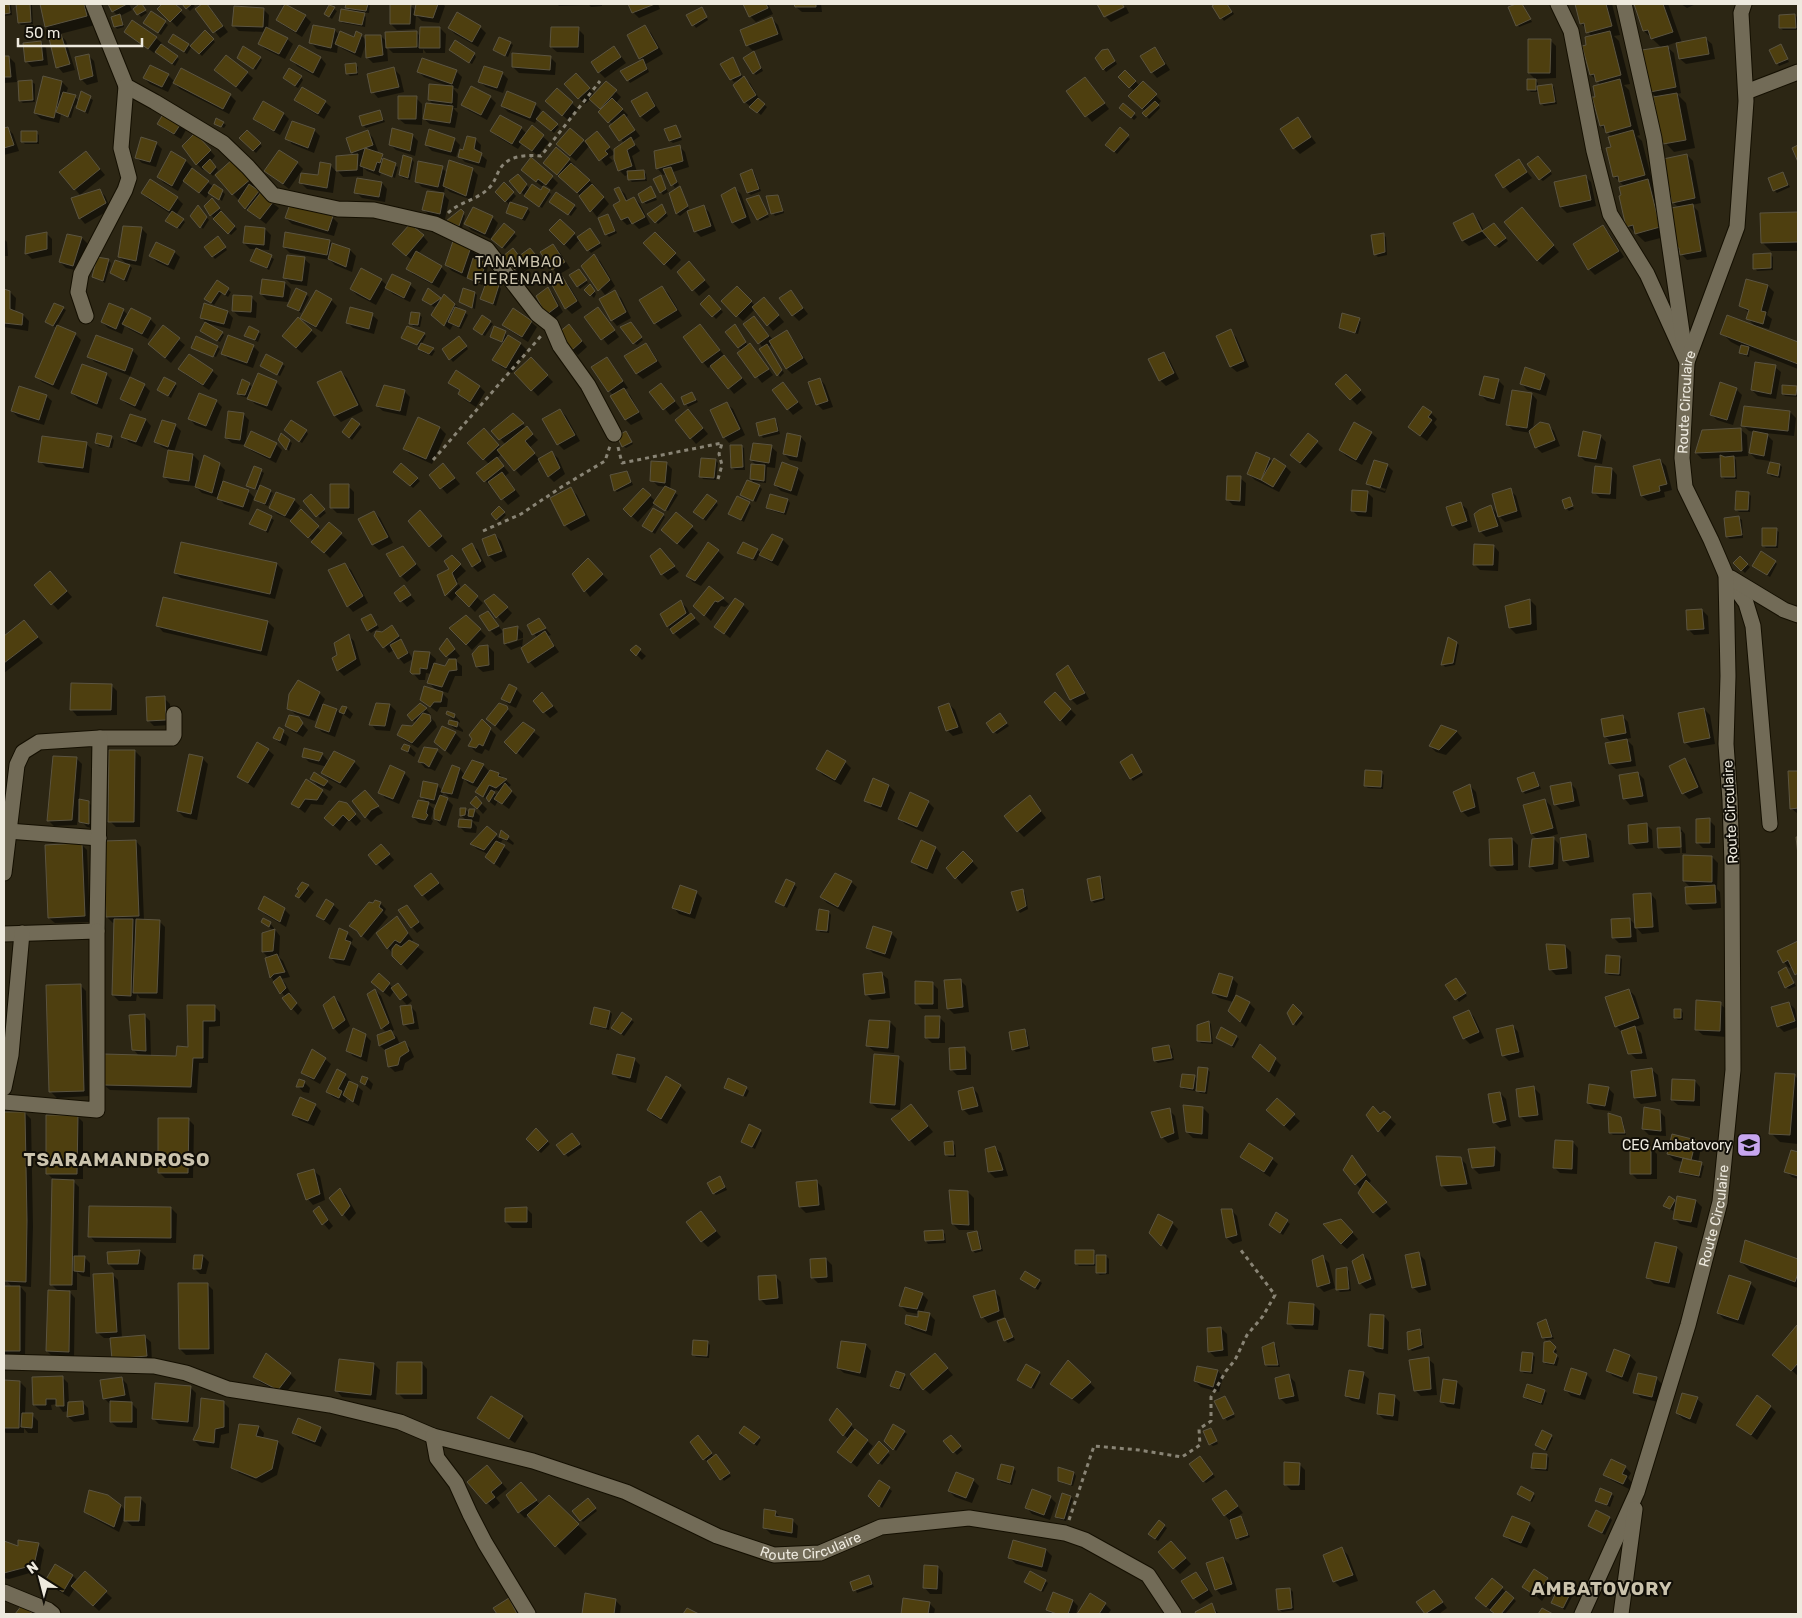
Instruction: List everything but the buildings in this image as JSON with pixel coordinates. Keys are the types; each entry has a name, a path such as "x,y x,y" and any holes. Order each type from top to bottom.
{"street":[{"path":"86,316 78,292 81,274 125,190 129,178 121,148 126,86 93,4"},
{"path":"1558,4 1571,31 1594,151 1610,214 1647,274 1687,362"},
{"path":"1624,4 1654,138 1672,248 1687,362"},
{"name":"Route Circulaire","path":"1582,1614 1637,1492 1688,1325 1720,1202 1732,1080 1732,865 1726,744 1728,676 1726,575 1685,487 1682,458 1687,362 1736,227 1746,92 1741,13 1744,4"},
{"path":"1746,92 1798,72"},
{"path":"126,86 223,142 248,166 273,195 338,209 374,210 436,224 487,250 537,314 551,325 560,346 588,385 614,434"},
{"path":"1726,575 1784,610 1798,615"},
{"path":"1726,575 1746,603 1753,626 1770,824"},
{"path":"4,872 17,765 23,752 38,742 100,738 172,738 174,735 174,714"},
{"path":"4,1102 97,1110 100,738"},
{"path":"8,831 99,838"},
{"path":"4,934 97,931"},
{"path":"4,1088 11,1056 22,933"},
{"name":"Route Circulaire","path":"4,1362 154,1366 186,1373 228,1389 330,1405 400,1422 433,1436 533,1461 626,1492 717,1536 774,1555 820,1553 880,1527 969,1518 1065,1533 1085,1540 1148,1575 1174,1614"},
{"path":"433,1436 437,1458 456,1482 470,1514 528,1614"},
{"path":"1621,1614 1637,1492"},
{"path":"4,1592 48,1610 53,1614"}],"path":[{"path":"436,224 455,206 468,203 490,188 504,164 527,155 541,156 600,81"},
{"path":"433,460 551,325"},
{"path":"614,434 622,463 722,443 719,454 722,465 718,479"},
{"path":"483,531 521,514 605,461 614,434"},
{"path":"1065,1533 1094,1446 1139,1450 1182,1457 1200,1444 1200,1429 1211,1421 1212,1397 1226,1371 1235,1360 1247,1335 1263,1316 1275,1295 1240,1249"}],"place":[{"name":"CEG Ambatovory","path":"1749,1145"}],"district":[{"name":"TANAMBAO FIERENANA","path":"519,270"},
{"name":"TSARAMANDROSO","path":"117,1159"},
{"name":"AMBATOVORY","path":"1602,1588"}]}
